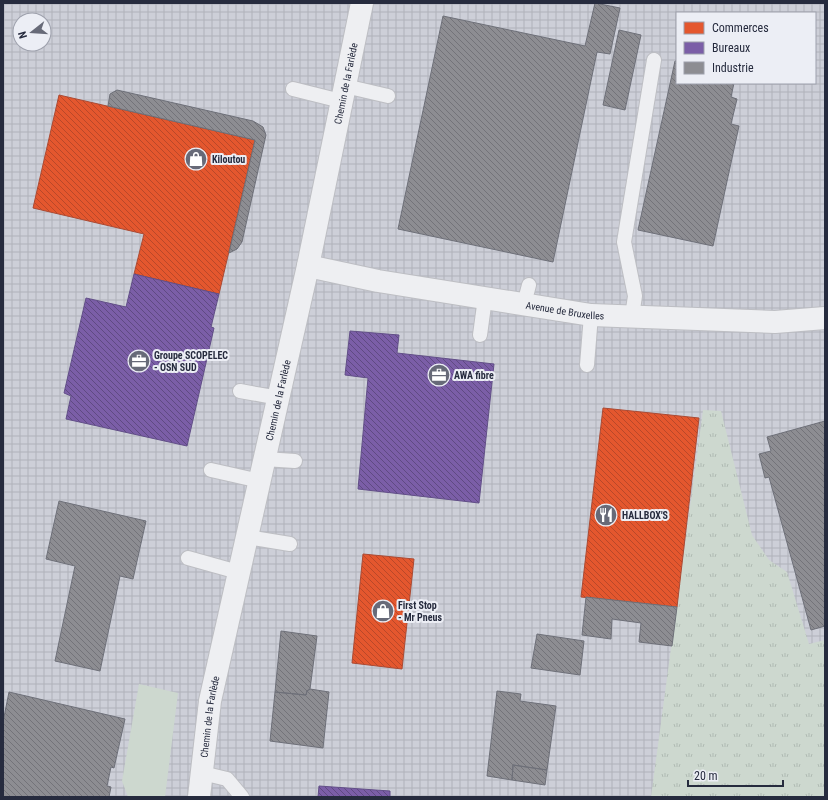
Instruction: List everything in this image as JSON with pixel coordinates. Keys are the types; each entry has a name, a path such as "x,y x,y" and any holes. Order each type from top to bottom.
{"street":[{"name":"Chemin de la Farlède","path":"199,797 210,701 308,266 362,3"},
{"name":"Avenue de Bruxelles","path":"308,266 378,281 485,298 526,295 591,315 775,322 825,318"}],"lane":[{"path":"632,316 635,296 624,242 654,60"},
{"path":"293,89 343,94 388,96"},
{"path":"480,335 485,298"},
{"path":"586,365 591,315"},
{"path":"240,391 279,398"},
{"path":"264,459 295,461"},
{"path":"211,470 260,481"},
{"path":"247,537 290,544"},
{"path":"188,558 238,572"},
{"path":"202,773 227,779 238,795"}],"shaded area":[{"path":"3,3 825,3 825,797 3,797"}],"green space":[{"path":"703,410 721,411 752,535 769,560 787,572 809,644 825,640 825,797 651,797"},
{"path":"139,684 178,693 165,797 128,797 122,781"}],"building: Commerces":[{"path":"59,95 255,140 219,294 134,274 144,234 33,208"},
{"path":"603,408 699,418 677,607 581,597"},
{"name":"First Stop - Mr Pneus","path":"363,554 414,559 402,669 352,663"}],"building: Bureaux":[{"name":"Groupe SCOPELEC - OSN SUD","path":"134,274 219,294 211,327 214,328 187,446 66,419 71,396 64,393 86,298 126,307"},
{"path":"350,331 399,335 397,353 494,364 479,503 358,489 368,378 345,375"},
{"path":"319,786 390,791 390,797 318,797"}],"building: Industrie":[{"path":"595,3 620,8 610,54 597,52 553,262 398,229 443,16 585,46"},
{"path":"619,30 641,35 625,110 603,105"},
{"path":"675,61 676,84 734,84 731,97 737,99 731,124 739,126 713,246 638,230"},
{"path":"117,90 253,121 263,127 266,135 242,242 237,249 229,253 255,140 108,106 110,94"},
{"path":"825,421 825,626 811,630 769,477 765,478 759,454 771,451 767,437"},
{"path":"59,501 146,521 133,579 120,576 100,671 55,661 75,566 46,559"},
{"path":"586,597 677,607 672,646 639,642 641,623 612,619 611,639 582,635"},
{"path":"281,631 317,636 310,689 307,691 306,695 275,692"},
{"path":"537,634 584,641 580,675 531,668"},
{"path":"310,689 329,692 323,748 270,741 275,692 306,695 307,691"},
{"path":"497,691 521,694 520,701 556,706 547,770 513,765 512,780 487,776"},
{"path":"9,692 125,719 114,768 111,767 107,786 111,787 109,797 3,797 3,722"},
{"path":"513,765 547,770 545,785 512,780"}],"place":[{"name":"Kiloutou","path":"196,159"},
{"name":"Groupe SCOPELEC - OSN SUD","path":"139,361"},
{"name":"AWA fibre","path":"439,375"},
{"name":"HALLBOX'S","path":"606,515"},
{"name":"First Stop - Mr Pneus","path":"383,611"}]}
